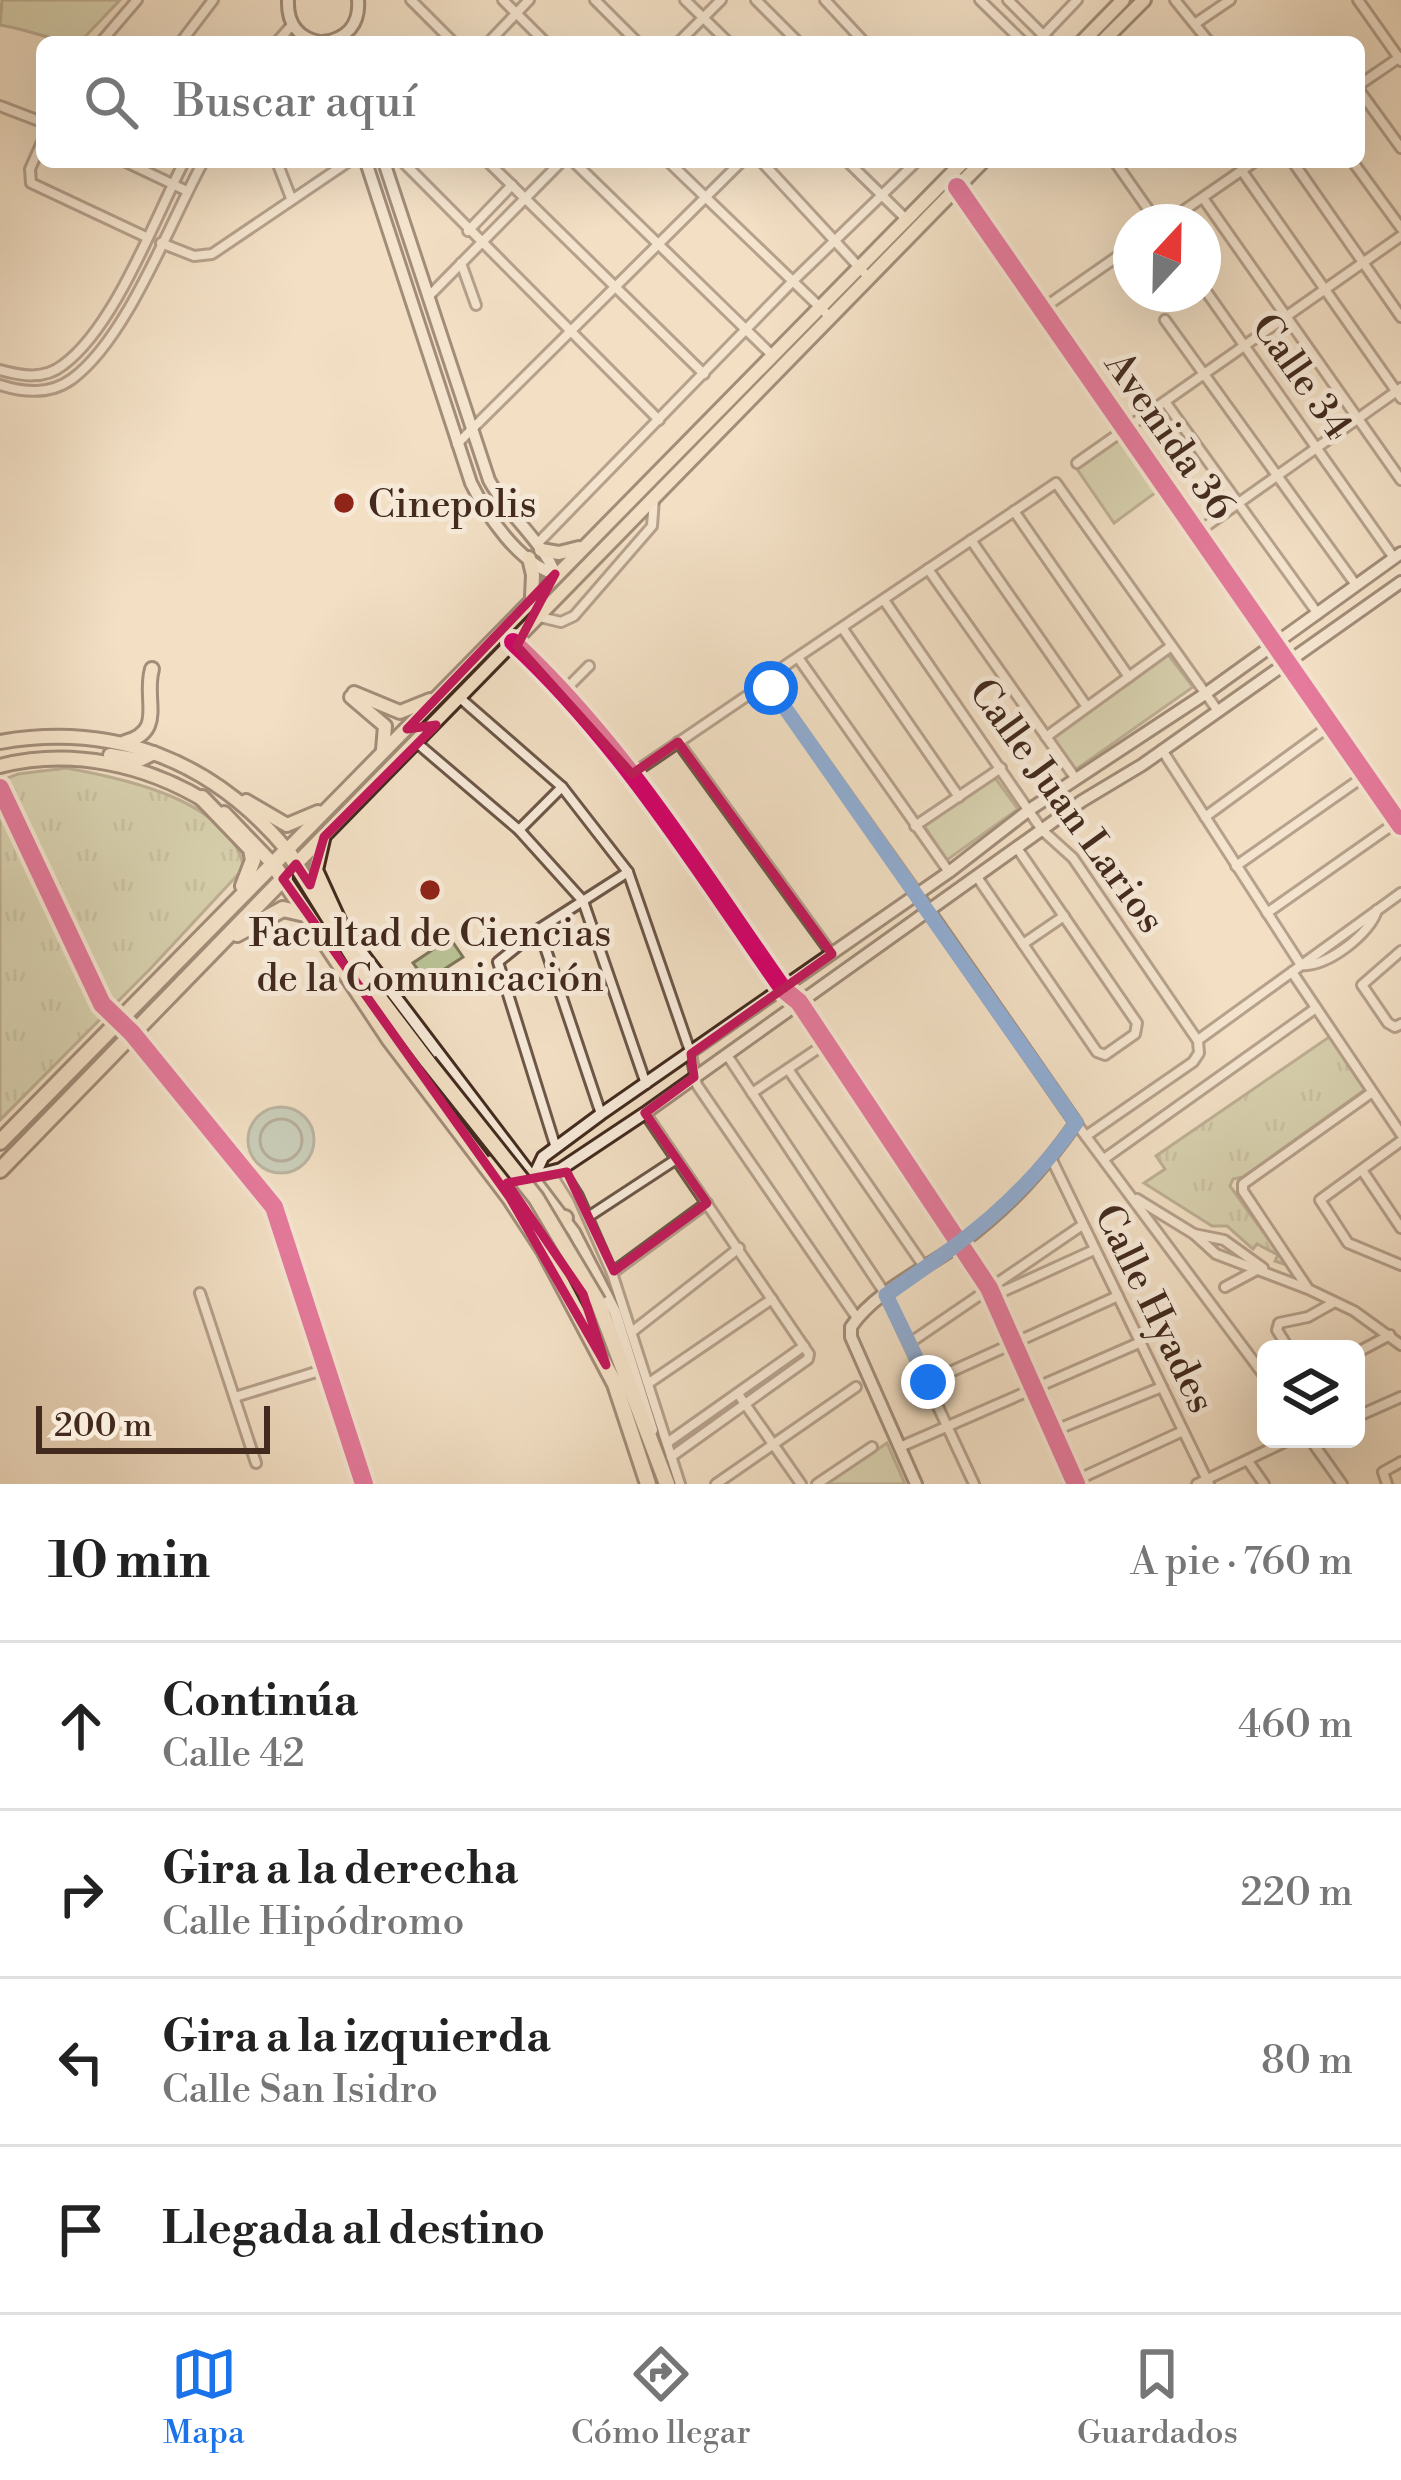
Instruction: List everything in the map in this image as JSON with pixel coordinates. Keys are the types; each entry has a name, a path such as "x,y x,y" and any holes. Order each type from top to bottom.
{"highway":[{"path":"196,796 251,849 252,868 238,896"},
{"path":"0,1142 287,850 377,995 536,1198 598,1302 665,1450 668,1484"},
{"path":"273,864 374,1014 510,1198 583,1317 606,1365"},
{"path":"0,1170 296,864"},
{"path":"222,942 275,912 290,909 305,914"},
{"path":"374,1014 385,1021 494,1166 509,1177 534,1177 523,1198 583,1302 648,1484"},
{"path":"546,1237 552,1217 565,1218"}],"main road":[{"path":"1088,36 1123,0"},
{"path":"1108,36 1144,0"},
{"path":"296,864 653,497 825,312 860,265 957,168"},
{"path":"232,793 287,850 771,355 869,278 976,168"},
{"path":"532,597 535,551 563,553 586,545"},
{"path":"555,574 572,571 596,548 601,551"},
{"path":"516,639 553,587 555,574"},
{"path":"121,744 142,737 149,728 152,669"},
{"path":"382,754 385,726 352,695 400,712 437,699"},
{"path":"406,729 437,722"},
{"path":"398,763 406,729"},
{"path":"2,743 57,737 154,753 188,766 287,825 340,800"},
{"path":"0,766 92,753 140,760 154,753"},
{"path":"154,753 165,773 247,833 273,864"},
{"path":"70,757 136,770 196,796"},
{"path":"324,837 316,870 342,927"}],"street":[{"path":"106,36 137,0"},
{"path":"186,36 213,0"},
{"path":"287,0 299,36"},
{"path":"346,36 357,18 358,0"},
{"path":"412,0 444,36"},
{"path":"502,0 539,36"},
{"path":"495,36 529,0"},
{"path":"595,0 631,36"},
{"path":"686,0 722,36"},
{"path":"685,36 722,0"},
{"path":"756,0 792,36"},
{"path":"825,0 856,36"},
{"path":"980,0 1017,36"},
{"path":"1008,0 1040,36"},
{"path":"1046,36 1077,0"},
{"path":"1175,0 1205,36"},
{"path":"1196,23 1230,0"},
{"path":"1358,0 1400,58 1365,84"},
{"path":"283,36 292,26"},
{"path":"1365,97 1401,148"},
{"path":"0,106 36,120"},
{"path":"36,156 30,169 31,183 38,189 146,238"},
{"path":"139,168 187,191"},
{"path":"0,370 35,376 61,368 86,342 117,296 181,168"},
{"path":"0,385 49,390 72,380 115,328 200,168"},
{"path":"279,168 291,198"},
{"path":"160,243 187,254 212,254 338,168"},
{"path":"368,168 457,444 486,511 535,551"},
{"path":"385,168 470,432 497,496 555,574"},
{"path":"409,168 659,420"},
{"path":"494,168 704,374"},
{"path":"427,298 555,168"},
{"path":"580,168 771,355"},
{"path":"675,168 825,312"},
{"path":"457,444 735,168"},
{"path":"768,168 869,278"},
{"path":"854,168 906,219"},
{"path":"535,551 792,282 910,168"},
{"path":"1119,168 1144,204"},
{"path":"1194,204 1246,168"},
{"path":"1297,168 1399,309"},
{"path":"1077,463 1364,264 1401,232 1357,168"},
{"path":"1198,531 1400,392 1242,171"},
{"path":"468,231 512,185"},
{"name":"Avenida 36","path":"957,187 1288,663"},
{"path":"1203,198 1401,480"},
{"path":"1042,309 1113,260"},
{"path":"461,263 476,305"},
{"name":"Calle 34","path":"1221,312 1398,556"},
{"path":"1165,320 1357,586"},
{"path":"61,368 72,380"},
{"path":"0,396 11,388"},
{"path":"1166,403 1318,614"},
{"path":"783,667 1056,483 1219,711"},
{"path":"542,613 567,620 616,571 652,526 653,497"},
{"path":"1013,510 1129,677"},
{"path":"971,540 1087,707"},
{"path":"601,551 616,571"},
{"path":"534,1177 540,1160 602,1114 949,872 1029,810 1205,694 1398,556"},
{"path":"928,569 1077,780"},
{"path":"534,1177 562,1169 645,1113 1401,582"},
{"name":"Calle Juan Larios","path":"884,599 1042,830 1073,858 1199,1044"},
{"path":"843,629 959,797"},
{"path":"516,639 632,774 783,989 799,1002 991,1292 1073,1483 1184,1430"},
{"path":"1046,737 1171,647"},
{"path":"799,658 949,872"},
{"path":"1267,913 1399,824 1288,663"},
{"path":"565,691 589,666"},
{"path":"632,774 757,689 766,686 779,696 1076,1123 1257,1366"},
{"path":"460,698 562,788 628,872 691,1054 694,1077 857,1318"},
{"path":"1205,817 1331,725"},
{"path":"678,742 832,954"},
{"path":"418,743 519,830 583,901 646,1084"},
{"path":"1162,750 1301,964"},
{"path":"915,826 1000,768"},
{"path":"1236,866 1366,775"},
{"path":"0,788 102,1004 132,1033 274,1208 364,1484"},
{"path":"519,830 562,788"},
{"path":"977,877 1095,1050 1105,1054 1135,1034 1138,1026 1017,848"},
{"path":"556,1148 498,962 539,929 628,872"},
{"path":"308,881 414,1026 565,1218 615,1312 680,1484"},
{"path":"1086,1136 1193,1062 1199,1044 1401,893"},
{"path":"1023,944 1064,916"},
{"path":"539,929 602,1114"},
{"path":"1401,951 1361,985 1388,1023 1401,1024"},
{"path":"1292,972 1401,1137 1322,1197 1321,1204 1348,1243 1401,1265"},
{"path":"1104,1159 1316,1008"},
{"path":"752,1093 825,1044"},
{"path":"727,1054 886,1295 974,1484"},
{"path":"788,1069 925,1268"},
{"path":"1308,1289 1243,1191 1243,1184 1372,1093"},
{"path":"645,1113 809,1354 746,1405 665,1450"},
{"path":"916,1484 850,1332 857,1318 1003,1210 1076,1123"},
{"name":"Calle Hyades","path":"1051,1158 1208,1482"},
{"path":"588,1217 675,1160"},
{"path":"562,1169 612,1273 649,1384 665,1450"},
{"path":"1362,1170 1401,1228"},
{"path":"1135,1197 1194,1234 1216,1254 1335,1302 1401,1345"},
{"path":"612,1273 707,1203"},
{"path":"910,1342 991,1292 1081,1226"},
{"path":"1194,1234 1224,1240 1262,1270"},
{"path":"633,1331 739,1248"},
{"path":"991,1292 1094,1250"},
{"path":"1225,1287 1262,1270"},
{"path":"200,1293 256,1463"},
{"path":"928,1382 1118,1296"},
{"path":"649,1384 772,1299"},
{"path":"1283,1340 1277,1330 1279,1323 1308,1317 1335,1302"},
{"path":"1365,1348 1390,1335"},
{"path":"898,1447 1141,1342"},
{"path":"665,1450 804,1346"},
{"path":"235,1397 326,1369"},
{"path":"716,1484 856,1387"},
{"path":"1053,1431 1162,1387"},
{"path":"738,1394 801,1484"},
{"path":"1365,1413 1401,1397"},
{"path":"817,1484 872,1447"},
{"path":"1196,1484 1273,1448"},
{"path":"1316,1448 1342,1484"},
{"path":"1248,1461 1264,1484"},
{"path":"1387,1484 1383,1472 1401,1462"}],"highlighted area":[{"path":"555,574 517,646 632,774 678,742 832,954 691,1054 694,1077 645,1113 707,1203 614,1271 567,1172 507,1183 583,1294 606,1365 510,1198 283,879 296,864 310,885 324,837 436,725 407,729"}],"green space":[{"path":"2,0 120,0 86,36 44,36 0,25"},
{"path":"1121,437 1159,490 1114,523 1077,469"},
{"path":"1167,653 1193,687 1075,770 1051,736"},
{"path":"66,768 144,786 197,809 235,845 244,868 0,1120 0,781"},
{"path":"993,775 1018,809 947,860 923,824"},
{"path":"450,938 463,957 426,981 413,963"},
{"path":"1332,1035 1366,1089 1243,1177 1233,1179 1230,1186 1287,1265 1275,1261 1278,1255 1257,1244 1253,1249 1227,1226 1212,1226 1144,1183 1165,1169 1156,1156"},
{"path":"887,1443 905,1484 826,1484"}],"water":[{"path":"281,1107 305,1116 314,1140 305,1164 281,1173 257,1164 248,1140 257,1116"}],"cycle path":[{"path":"957,187 1401,826"},
{"path":"513,642 624,764 783,989 799,1002 989,1288 1076,1484"},
{"path":"0,788 102,1004 132,1033 274,1207 364,1484"}],"place":[{"name":"Cinepolis","path":"344,503"},
{"name":"Facultad de Ciencias de la Comunicación","path":"430,890"}],"route":[{"path":"771,688 1076,1123 1003,1210 886,1295 928,1382"}]}
